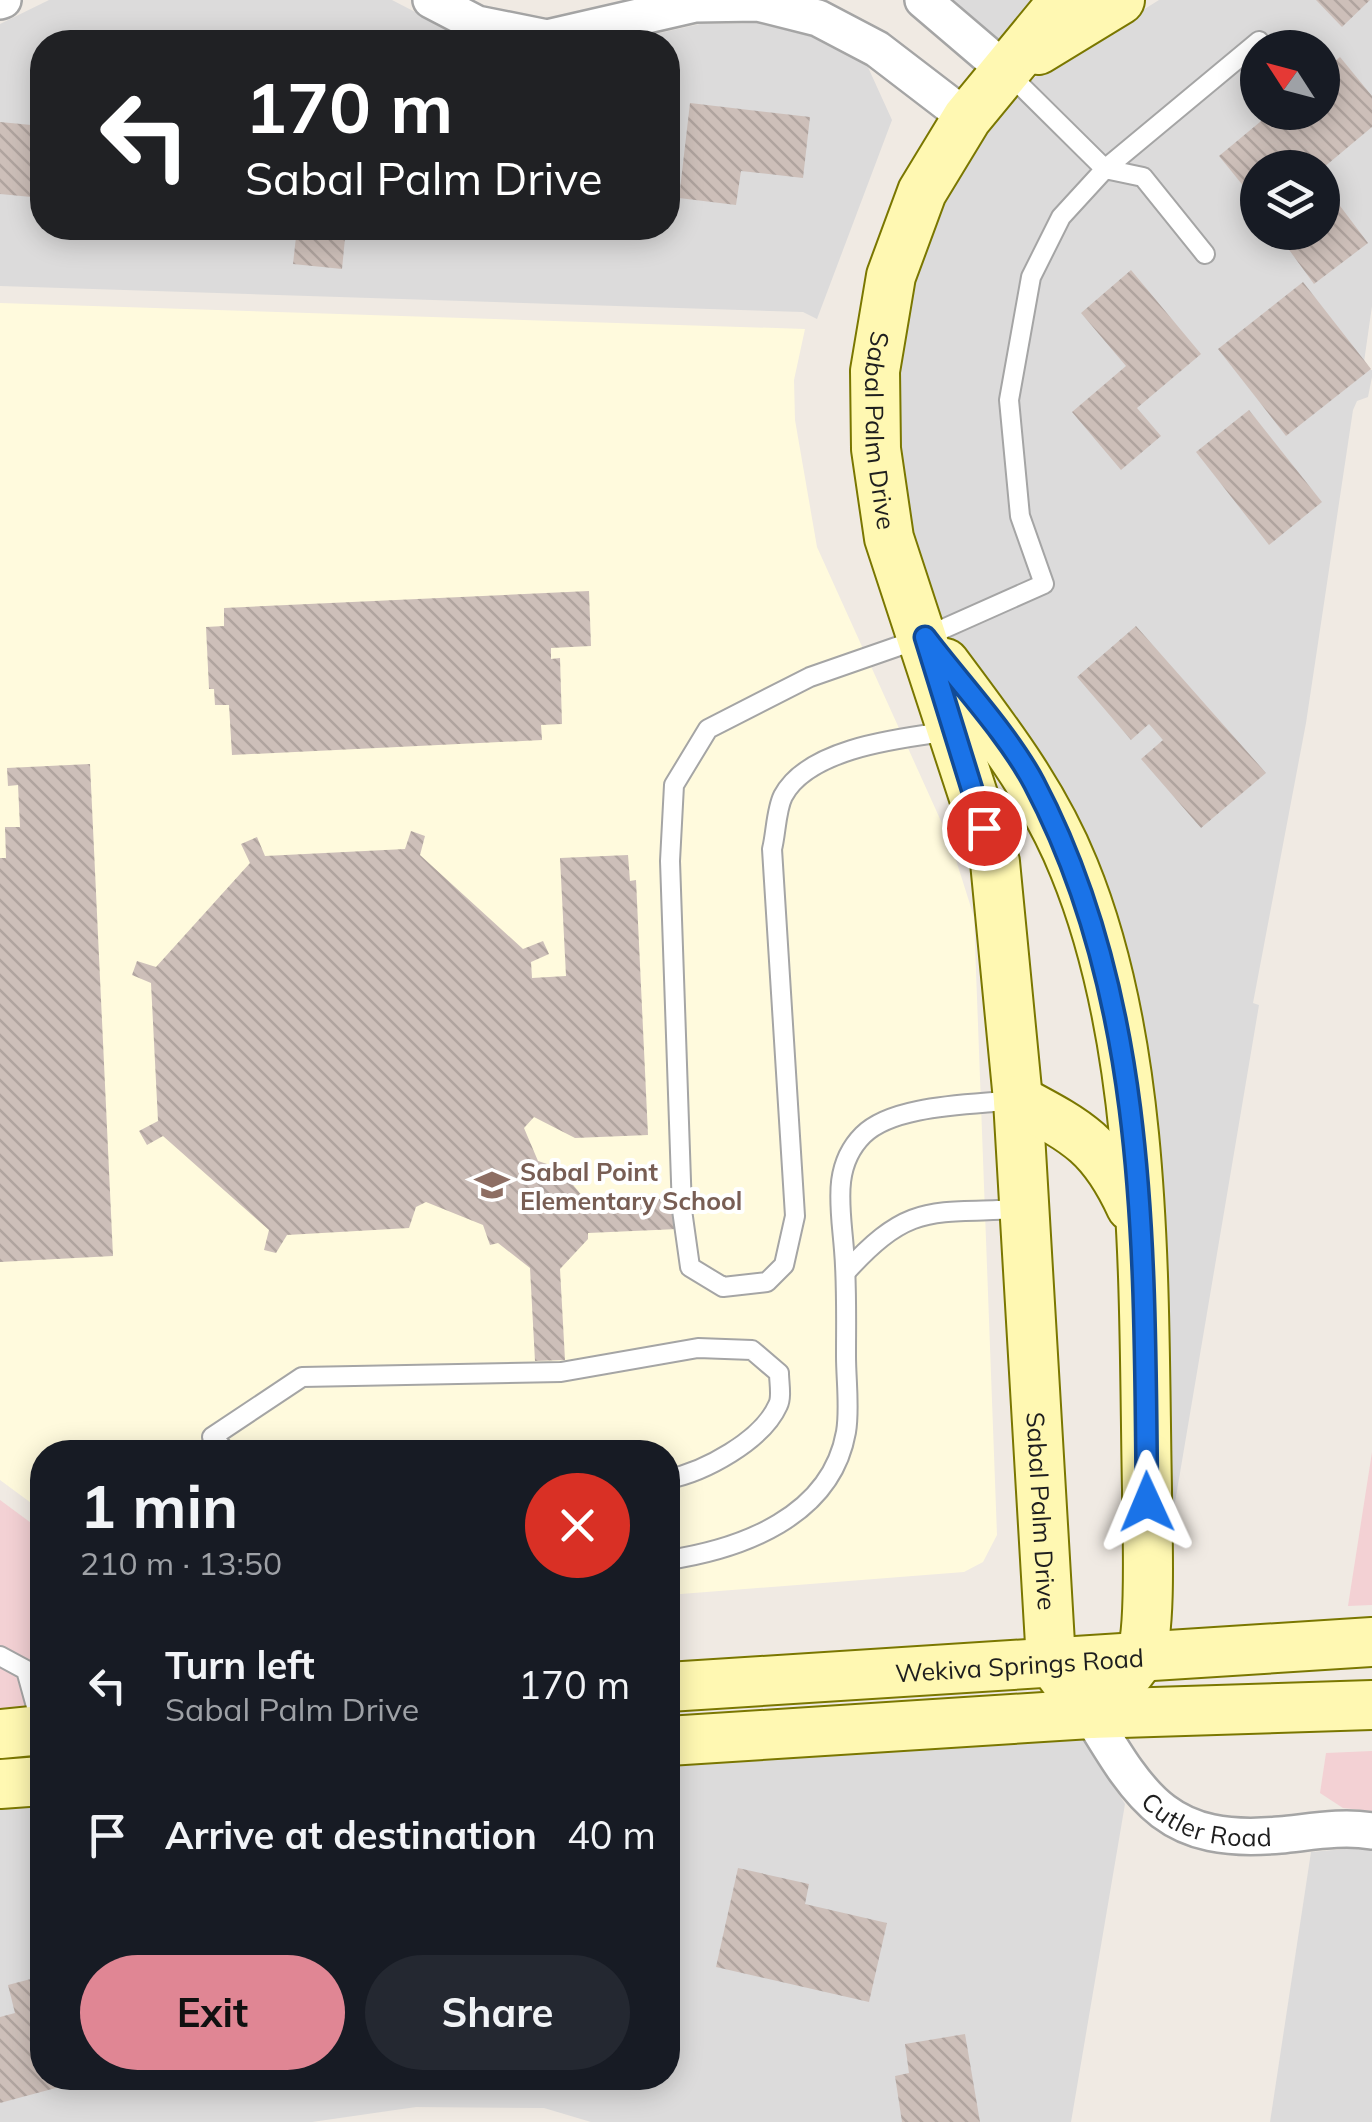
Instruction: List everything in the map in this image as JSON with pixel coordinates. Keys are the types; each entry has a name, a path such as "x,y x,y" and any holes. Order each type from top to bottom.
{"street":[{"path":"431,0 477,24 507,30"},
{"path":"924,0 1006,70"},
{"name":"Sabal Palm Drive","path":"1051,1661 1018,1100 995,862 925,637 889,538 876,449 875,371 891,276 922,192 967,118 1064,0"},
{"name":"Sabal Palm Drive","path":"1006,70 1120,0"},
{"path":"581,30 695,4 758,3 818,18 877,48 967,118"},
{"name":"Sabal Palm Drive","path":"925,637 1032,779 1075,868 1106,963 1128,1078 1138,1222 1148,1578 1141,1656"},
{"path":"1018,1100 1078,1133 1112,1165 1138,1222"},
{"path":"1148,1578 1189,1629 1233,1650"},
{"name":"Wekiva Springs Road","path":"680,1686 1372,1642"},
{"path":"1090,1714 1141,1656"},
{"path":"1051,1661 1090,1714"},
{"path":"680,1740 1090,1714 1372,1705"},
{"name":"Cutler Road","path":"1090,1714 1134,1786 1166,1815 1208,1836 1372,1830"},
{"path":"0,1734 30,1730"},
{"path":"0,1784 30,1782"}],"lane":[{"path":"954,731 875,742 812,767 783,796 772,849 795,1216 784,1265 767,1282 723,1287 690,1267 682,1210 670,861 674,785 708,729 810,677 925,637 1044,584 1020,516 1009,400 1031,276 1061,217 1105,169 1240,58"},
{"path":"1006,70 1105,169 1143,177 1205,254"},
{"path":"680,1558 724,1551 772,1530 826,1482 846,1433 846,1272 839,1190 844,1159 865,1132 910,1112 1018,1100"},
{"path":"846,1272 881,1233 916,1214 1024,1209"},
{"path":"214,1440 302,1377 562,1372 698,1348 752,1350 779,1373 779,1403 758,1430 696,1473 680,1476"},
{"path":"0,1656 26,1670 30,1685"}],"shaded area":[{"path":"49,0 392,0 450,30 30,30 30,240 680,240 680,30 673,30 700,24 758,23 813,37 867,65 892,120 817,319 803,312 0,286 0,24"},
{"path":"952,0 1037,0 1002,42"},
{"path":"1159,0 1372,0 1372,306 1363,369 1372,370 1372,377 1368,397 1357,401 1353,410 1306,723 1253,1003 1259,1005 1168,1544 1165,1353 1050,772 944,630 909,536 896,450 896,375 911,283 941,203 985,130 1021,86"},
{"name":"Sabal Point Elementary School","path":"0,303 805,329 794,380 795,420 817,547 950,841 974,917 997,1535 983,1562 964,1572 680,1594 680,1440 30,1440 30,1502 0,1480"},
{"path":"1372,1452 1372,1605 1348,1606"},
{"path":"0,1500 30,1522 30,1711 0,1713"},
{"path":"1080,1735 1125,1804 1071,2122 591,2122 544,2108 416,2107 312,2122 0,2122 0,1808 30,1806 30,2090 680,2090 680,1762"},
{"path":"1372,1751 1372,1811 1343,1808 1320,1793 1326,1753"},
{"path":"1372,1850 1372,2122 1270,2122 1311,1852"}],"building":[{"path":"1316,0 1370,0 1342,27"},
{"path":"1340,57 1372,96 1372,127 1340,154 1340,150 1240,150 1240,182 1219,156 1250,130 1340,130"},
{"path":"690,103 810,117 803,178 741,171 736,205 680,198"},
{"path":"0,122 30,125 30,197 0,194"},
{"path":"1340,206 1368,243 1314,284 1289,250 1340,250"},
{"path":"296,240 345,240 342,269 293,264"},
{"path":"1131,270 1201,354 1137,408 1161,436 1121,470 1072,412 1126,366 1081,313"},
{"path":"1303,282 1371,369 1286,436 1218,349"},
{"path":"1249,410 1322,502 1269,545 1196,452"},
{"path":"589,591 591,646 551,648 551,659 560,658 562,724 541,725 542,740 232,755 229,705 215,705 214,689 209,689 206,627 224,626 224,608"},
{"path":"1136,626 1266,773 1201,828 1141,759 1163,740 1149,724 1131,740 1077,677"},
{"path":"90,764 113,1256 0,1262 0,858 6,858 5,827 20,827 18,785 8,786 7,768"},
{"path":"411,831 425,836 420,855 523,949 543,941 549,954 531,962 532,978 566,976 560,858 628,855 630,881 636,880 648,1135 575,1138 534,1117 524,1128 538,1161 559,1168 588,1203 677,1198 678,1229 588,1233 588,1239 560,1269 565,1360 535,1361 530,1268 498,1243 490,1245 483,1225 426,1202 416,1207 409,1228 287,1235 276,1253 264,1250 269,1230 163,1136 147,1145 139,1131 158,1121 151,983 132,975 137,961 156,967 250,863 241,844 257,837 265,856 405,849"},
{"path":"738,1868 809,1884 805,1904 887,1923 869,2002 716,1967"},
{"path":"30,1979 30,2090 48,2090 0,2103 0,2017 15,2013 8,1985"},
{"path":"965,2034 980,2122 902,2122 895,2076 909,2073 905,2044"}],"place":[{"name":"Sabal Point Elementary School","path":"492,1185"}],"route":[{"path":"984,828 925,637 1032,779 1075,868 1106,963 1128,1078 1144,1351 1147,1502"}]}
